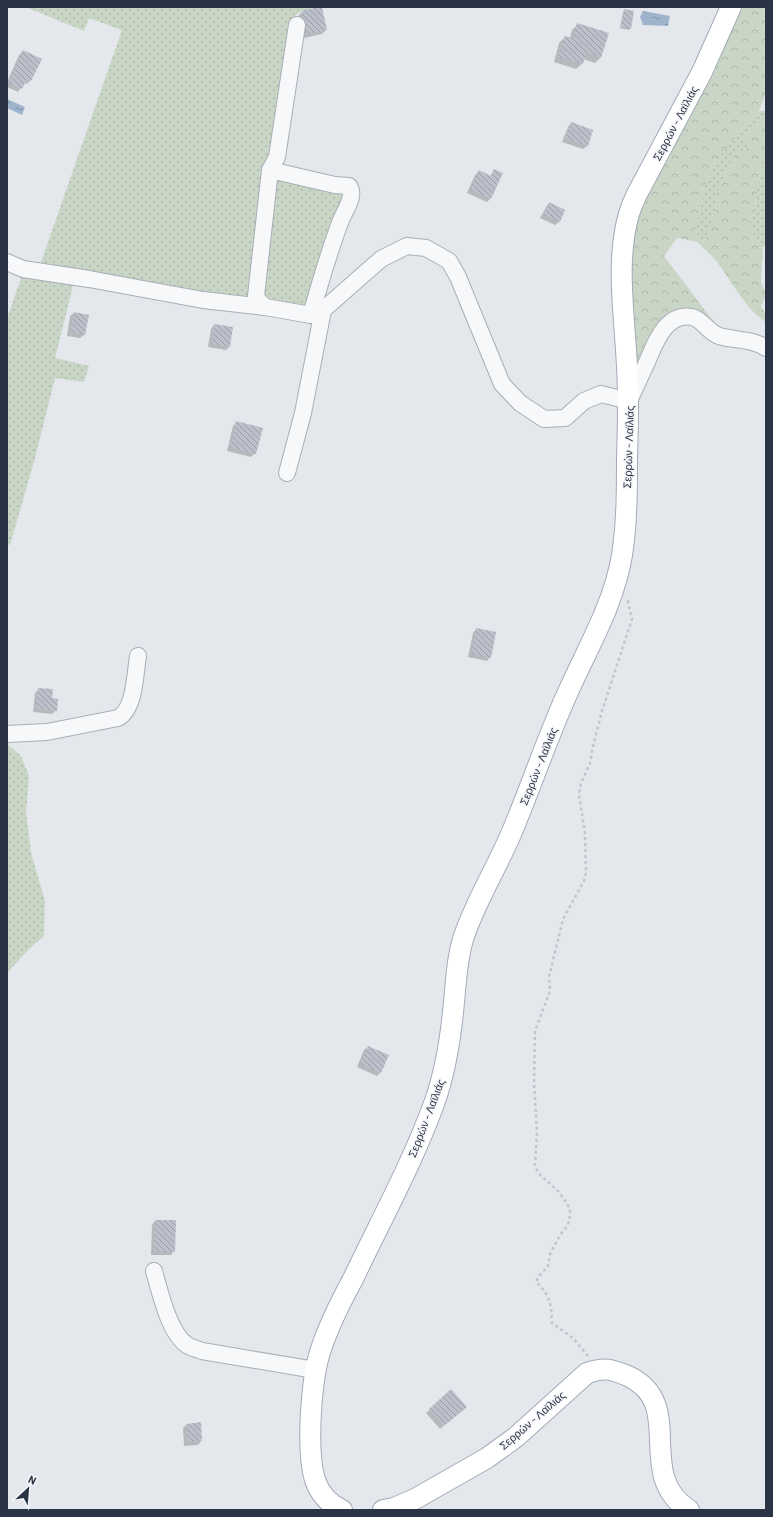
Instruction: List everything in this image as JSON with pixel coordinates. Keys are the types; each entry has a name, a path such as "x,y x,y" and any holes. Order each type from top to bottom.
{"main road":[{"name":"Σερρών - Λαϊλιάς","path":"342,1510 330,1504 322,1495 316,1483 311,1463 310,1431 315,1370 319,1352 398,1186 435,1100 447,1060 453,1015 457,965 463,938 477,904 511,835 566,695 609,602 617,576 621,558 626,514 629,401 622,286 624,244 629,214 637,194 702,72 731,7"},
{"name":"Σερρών - Λαϊλιάς","path":"383,1510 394,1508 415,1499 487,1458 516,1437 587,1373 601,1368"},
{"path":"601,1368 616,1371 636,1380 649,1393 658,1409 660,1423 661,1467 664,1481 673,1496 689,1510"}],"street":[{"path":"265,307 256,296 270,170 277,157 297,25"},
{"path":"270,170 335,185 345,185 352,189 352,195 343,214 331,247 317,312 303,413 287,473"},
{"path":"7,262 23,269 90,279 203,300 317,312 381,259 407,246 426,248 449,261 458,277 502,384 520,403 544,419 565,418 584,401 601,394 629,401 659,335 670,323 683,316 694,317 702,322 709,330 719,336 753,341 766,348"},
{"path":"7,734 47,732 122,716 131,701 138,656"},
{"path":"154,1271 165,1310 179,1338 188,1346 202,1351 315,1370"}],"path":[{"path":"601,1368 593,1364 573,1338 552,1323 552,1308 546,1291 536,1282 548,1266 550,1254 560,1235 568,1225 570,1209 558,1191 538,1173 535,1165 537,1132 534,1098 534,1062 535,1031 550,991 549,977 563,919 584,881 586,874 585,833 579,795 590,763 602,711 632,619 629,602 617,576"}],"green space":[{"path":"26,7 318,7 302,11 295,15 254,303 39,268 122,30 89,18 84,31"},
{"path":"740,7 766,7 766,93 759,111 745,125 715,162 704,187 697,225 698,242 677,238 664,256 719,329 685,311 633,382 627,269 642,197 715,71 723,39"},
{"path":"759,111 766,111 766,128 763,120 745,137 749,146 743,151 735,153 717,192 715,213 709,231 701,246 698,242 697,225 704,187 715,162 745,125"},
{"path":"763,120 766,128 766,153 760,157 763,168 758,181 755,206 748,226 763,247 761,282 766,294 761,307 766,313 766,322 747,305 718,264 701,246 709,231 715,213 717,192 735,153 743,151 749,146 745,137"},
{"path":"766,153 766,244 763,247 748,226 755,206 758,181 763,168 760,157"},
{"path":"274,173 346,191 308,310 263,301"},
{"path":"22,275 74,282 55,358 89,366 84,382 55,378 35,458 10,545 7,544 7,319"},
{"path":"7,744 21,756 29,776 26,812 31,853 45,901 44,936 29,949 7,973"}],"water":[{"path":"643,11 670,16 668,26 643,25 640,17"},
{"path":"7,99 25,107 22,115 7,108"}],"building":[{"path":"322,7 327,30 307,35 306,22 303,18 302,11"},
{"path":"624,9 634,11 631,29 621,27"},
{"path":"577,23 609,33 601,58 586,53 583,64 558,57 565,36 573,38"},
{"path":"23,50 42,59 31,81 27,79 22,89 8,82"},
{"path":"571,122 593,130 588,146 565,139"},
{"path":"494,169 503,173 491,199 470,189 479,170 491,176"},
{"path":"549,202 565,210 560,222 543,215"},
{"path":"74,312 89,315 85,335 70,332"},
{"path":"214,324 233,327 230,347 211,344"},
{"path":"236,421 263,428 256,454 230,447"},
{"path":"476,628 496,632 491,658 471,654"},
{"path":"38,688 53,689 52,698 58,699 57,711 36,709"},
{"path":"368,1046 389,1055 381,1073 360,1064"},
{"path":"155,1220 176,1220 175,1252 154,1251"},
{"path":"451,1389 467,1407 444,1426 429,1409"},
{"path":"201,1422 202,1441 188,1443 186,1424"}]}
